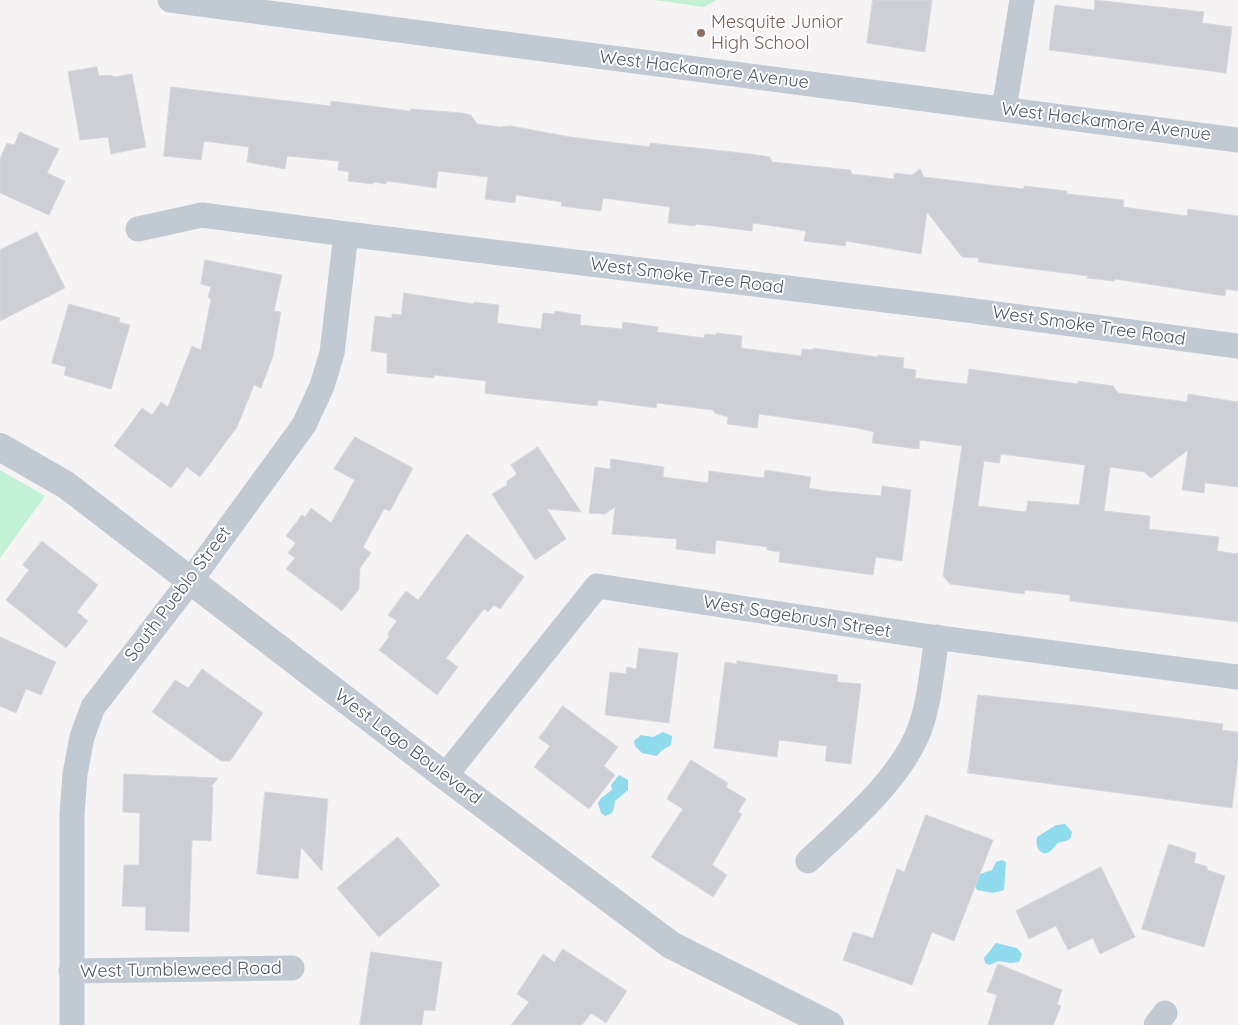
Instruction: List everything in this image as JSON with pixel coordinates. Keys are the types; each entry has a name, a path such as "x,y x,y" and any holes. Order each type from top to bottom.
{"street":[{"name":"West Hackamore Avenue","path":"170,0 1238,140"},
{"path":"1004,109 1022,0"},
{"name":"West Smoke Tree Road","path":"138,229 202,214 346,234 940,306 1238,346"},
{"name":"South Pueblo Street","path":"72,1025 72,814 75,774 82,737 93,707 191,580 304,425 322,386 332,353 346,234"},
{"name":"West Lago Boulevard","path":"0,447 66,485 445,776 671,945 830,1025"},
{"name":"West Sagebrush Street","path":"445,776 597,586 937,637 1238,677"},
{"path":"808,861 852,820 905,757 919,731 929,692 937,637"},
{"name":"West Tumbleweed Road","path":"71,971 292,968"}],"green space":[{"path":"655,0 716,0 704,7"},
{"path":"0,470 45,496 0,558"}],"water":[{"path":"663,732 672,736 671,745 657,756 642,753 635,746 634,741 641,735 653,737"},
{"path":"619,775 628,780 628,790 615,801 612,812 605,816 601,813 598,803 601,798 612,790 611,785"},
{"path":"1065,824 1072,832 1070,839 1058,843 1049,852 1040,852 1037,847 1037,837 1056,825"},
{"path":"1002,860 1006,862 1004,890 993,893 977,890 974,884 977,875 992,870 996,862"},
{"path":"996,943 1017,948 1022,954 1019,962 999,961 989,965 985,963 984,958"}],"building":[{"path":"873,0 932,0 925,52 867,43"},
{"path":"1095,0 1204,12 1202,23 1232,27 1226,73 1049,50 1055,5 1094,10"},
{"path":"97,67 99,76 111,75 114,77 132,74 146,147 111,154 108,137 80,140 68,72"},
{"path":"171,87 330,106 331,101 410,111 411,109 462,113 471,115 477,124 500,127 511,126 570,137 650,147 650,143 751,154 770,157 772,162 850,170 852,174 894,179 894,173 912,175 920,169 924,177 1024,189 1024,186 1067,191 1067,194 1124,200 1123,207 1187,216 1188,209 1238,216 1238,291 1226,289 1225,296 1115,279 1114,281 1087,278 1088,276 978,262 979,258 962,257 927,212 921,254 846,241 845,246 804,241 806,231 753,223 752,231 696,224 695,226 668,223 670,207 603,198 601,211 561,206 562,202 516,195 515,203 485,199 488,177 438,171 436,188 387,181 386,184 374,182 373,184 348,181 349,172 338,170 339,161 287,156 285,169 247,162 249,147 204,141 201,160 164,156"},
{"path":"20,132 59,149 47,173 65,181 49,215 0,193 0,159 7,143 14,145"},
{"path":"37,232 65,288 0,321 0,250"},
{"path":"205,260 282,275 274,311 281,312 273,356 261,388 254,385 237,427 200,477 187,467 171,488 114,446 142,408 152,415 161,402 168,407 192,346 201,350 211,299 208,297 211,287 201,284"},
{"path":"404,293 474,304 474,302 499,305 497,323 541,329 543,313 554,314 555,311 581,315 580,325 622,329 623,322 658,327 657,332 704,338 705,334 716,335 716,333 742,336 741,348 801,356 802,349 813,350 813,348 878,357 878,355 904,358 903,368 916,370 915,378 967,384 969,369 1078,384 1078,381 1113,386 1118,393 1187,402 1188,394 1238,402 1238,487 1205,483 1204,493 1182,490 1188,450 1151,478 1144,472 1110,467 1104,511 1150,516 1149,529 1219,537 1217,551 1238,554 1238,622 1070,601 1070,595 1025,590 1024,594 950,584 943,576 962,446 920,440 919,449 872,443 874,432 857,428 759,414 757,428 727,424 728,417 715,413 713,410 657,403 656,408 598,400 597,406 506,396 485,393 486,381 434,375 434,378 387,373 387,353 371,351 375,316 392,318 392,314 401,315","holes":["1001,454 1085,465 1079,505 1028,501 1026,512 978,506 984,461 999,463"]},
{"path":"69,304 120,318 119,322 130,325 111,389 64,375 66,367 52,363"},
{"path":"355,437 413,468 390,511 384,509 363,547 371,553 360,568 359,589 342,611 286,569 295,558 288,553 296,543 286,536 302,515 305,517 311,508 331,523 355,480 334,469"},
{"path":"538,447 581,512 547,509 566,539 535,560 492,494 507,485 507,481 517,474 511,465"},
{"path":"611,459 664,467 663,477 708,483 709,471 764,478 765,470 811,477 809,488 826,491 881,496 882,486 911,490 902,561 876,557 873,575 779,562 780,552 767,550 767,547 716,540 715,554 676,549 677,539 612,534 615,507 605,514 589,513 595,467 610,469"},
{"path":"467,534 524,577 500,609 494,605 488,612 484,609 446,658 458,667 437,695 379,650 389,637 388,633 397,621 388,615 406,591 418,600"},
{"path":"42,541 98,585 77,612 88,621 66,648 6,600 29,570 23,565"},
{"path":"0,637 56,662 41,695 26,689 16,713 0,706"},
{"path":"639,648 678,653 669,723 605,715 610,672 626,674 627,667 636,669"},
{"path":"737,661 838,675 837,682 861,684 851,764 825,761 827,746 779,740 777,757 714,748 725,662 737,664"},
{"path":"202,669 263,713 230,761 221,761 152,712 175,680 188,688"},
{"path":"978,695 1085,706 1223,724 1222,730 1238,732 1238,758 1232,808 968,773"},
{"path":"563,706 618,747 604,766 615,775 589,809 534,767 550,746 539,738"},
{"path":"691,760 728,783 726,787 746,799 738,812 742,814 712,865 727,875 713,897 651,857 683,809 667,799"},
{"path":"124,774 218,778 211,787 213,787 211,841 192,840 189,932 145,930 146,907 122,906 124,865 139,865 140,813 123,812"},
{"path":"265,792 328,799 322,871 301,847 298,879 257,874"},
{"path":"926,815 993,840 954,941 932,932 912,985 843,960 853,932 873,938 897,869 904,872"},
{"path":"398,837 440,885 379,937 337,888"},
{"path":"1169,844 1196,853 1194,863 1206,866 1208,870 1225,876 1204,947 1142,929"},
{"path":"1101,867 1135,937 1100,954 1093,938 1068,950 1056,926 1029,939 1016,911"},
{"path":"563,949 627,991 606,1023 591,1013 582,1025 511,1025 529,1002 517,994 543,954 554,962"},
{"path":"371,952 442,962 435,1011 424,1010 422,1025 360,1025"},
{"path":"998,964 1062,990 1057,1004 1061,1006 1053,1025 988,1025 997,995 987,992"}],"place":[{"name":"Mesquite Junior High School","path":"701,33"}]}
